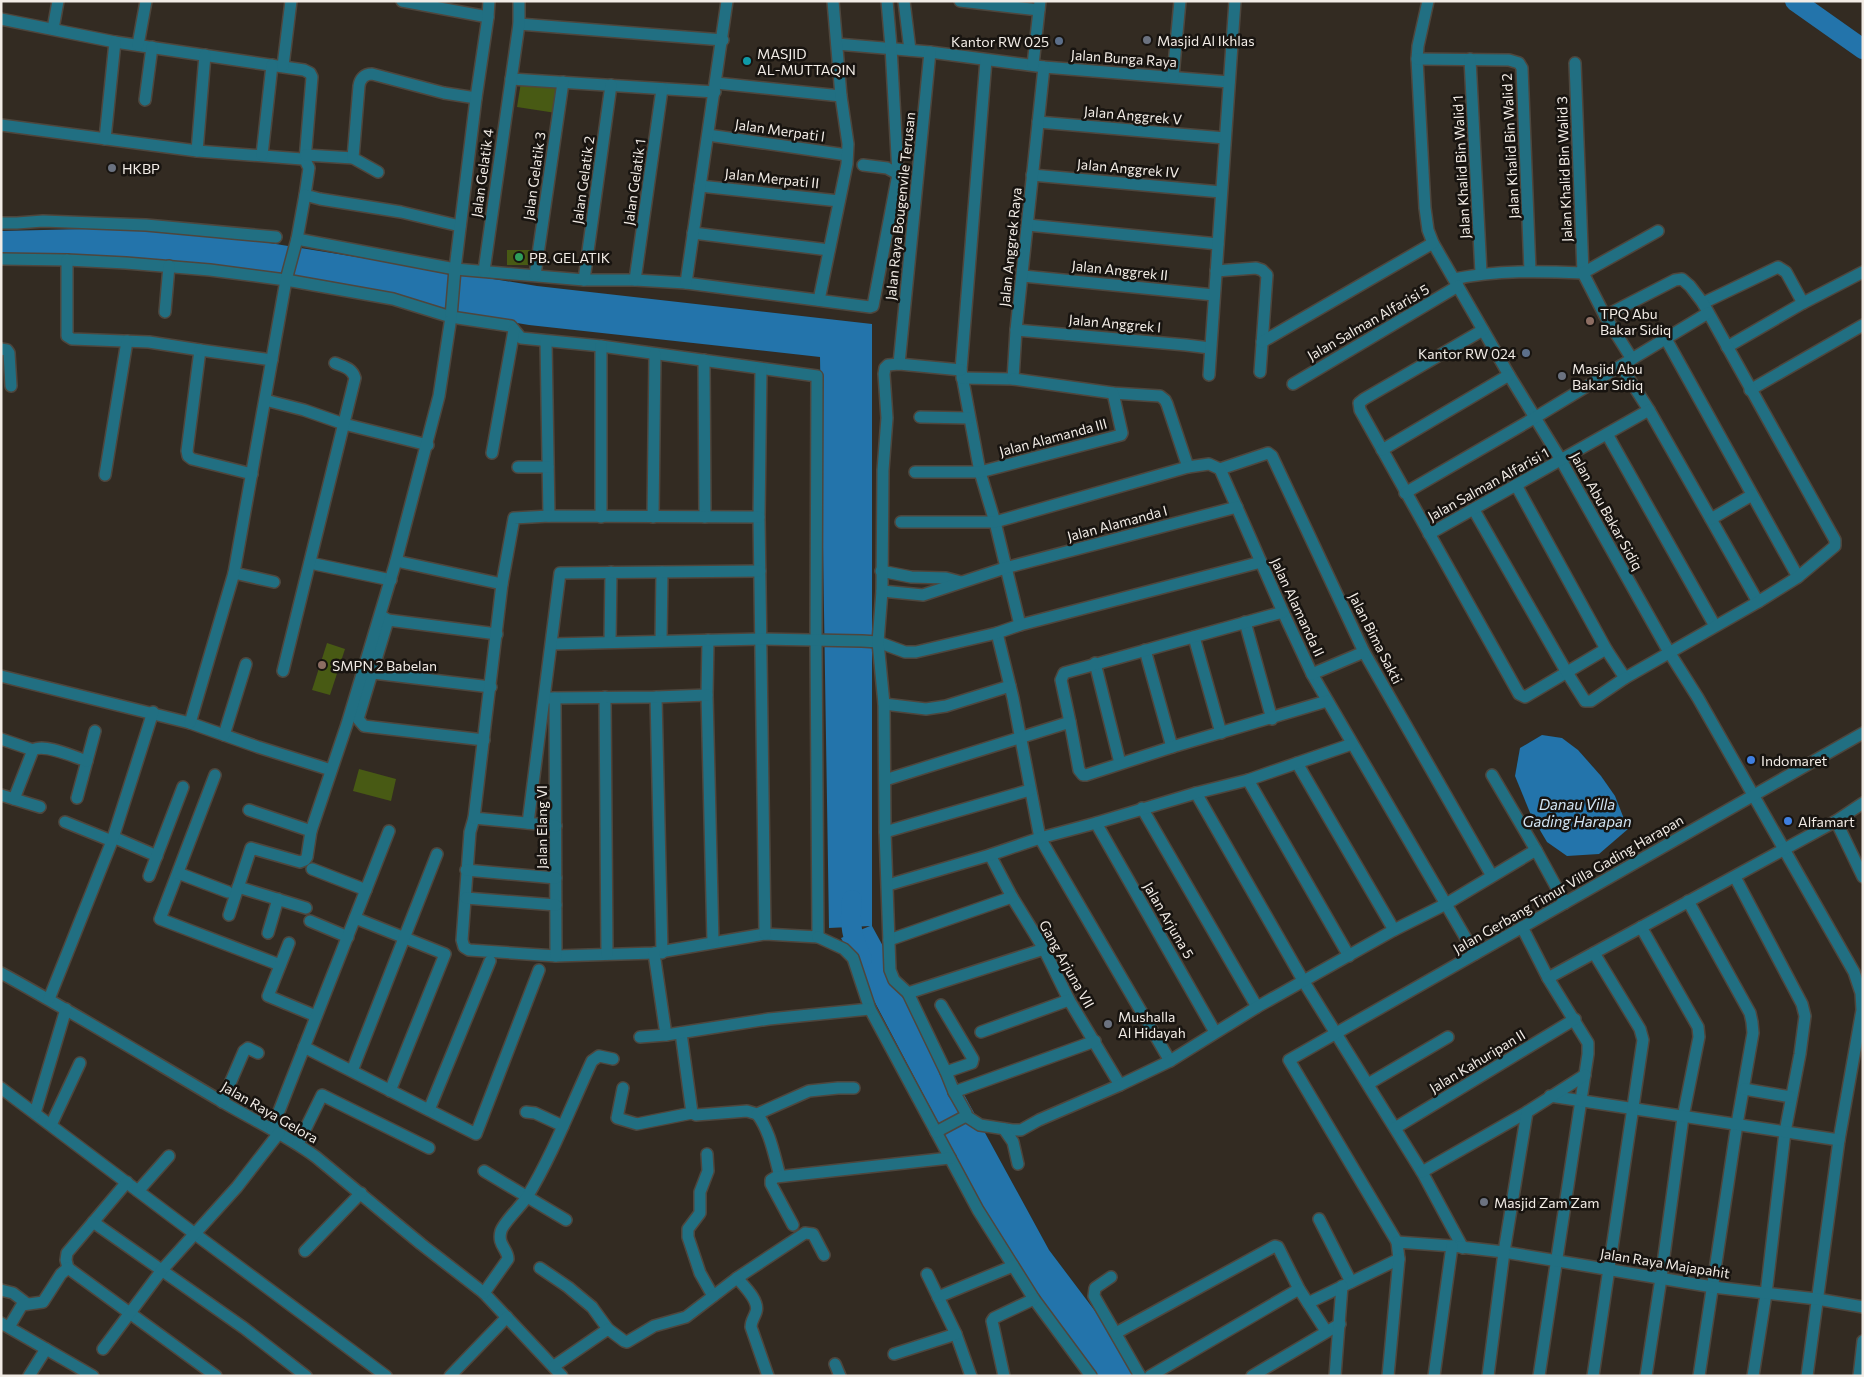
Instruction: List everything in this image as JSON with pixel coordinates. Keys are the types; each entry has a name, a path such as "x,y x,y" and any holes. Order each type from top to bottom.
{"street":[{"path":"53,29 58,1"},
{"path":"138,45 146,1"},
{"path":"262,155 277,65 291,1"},
{"path":"402,1 488,17"},
{"path":"484,740 362,724 358,719 373,672 390,580 440,396 489,1"},
{"name":"Jalan Gelatik 4","path":"484,271 519,24 519,1"},
{"path":"686,283 723,40 727,1"},
{"path":"819,300 839,201 848,144 841,96 833,1"},
{"path":"297,239 455,269 584,280 686,283 867,308 873,306 898,174 887,1"},
{"path":"904,1 910,50"},
{"path":"960,1 1040,6"},
{"path":"1173,76 1180,1"},
{"path":"1209,375 1235,1"},
{"name":"Jalan Abu Bakar Sidiq","path":"1428,1 1417,59 1425,208 1428,230 1433,243 1509,375 1561,460 1669,652 1854,972 1862,1004 1859,1061 1839,1140 1807,1376"},
{"name":"Jalan Anggrek Raya","path":"1013,379 1016,330 1038,122 1040,6"},
{"path":"1,19 115,42 304,70 310,73 312,77 306,158 309,168 305,195 297,239 287,277 234,574 190,723"},
{"path":"519,24 723,40"},
{"path":"105,139 115,42"},
{"name":"Jalan Bunga Raya","path":"837,44 891,47 1038,66 1229,82"},
{"path":"145,100 152,48"},
{"name":"Jalan Raya Bougenvile Terusan","path":"898,364 930,52"},
{"path":"197,151 205,55"},
{"name":"Jalan Khalid Bin Walid 2","path":"1417,59 1514,61 1519,63 1522,68 1530,271"},
{"name":"Jalan Khalid Bin Walid 1","path":"1470,59 1481,273"},
{"path":"986,60 961,374 980,472 995,522 1020,625"},
{"name":"Jalan Khalid Bin Walid 3","path":"1575,63 1583,273"},
{"path":"353,158 359,86 362,78 366,75 372,74 444,93 476,98"},
{"path":"511,79 662,88 715,87 841,96"},
{"name":"Jalan Gelatik 3","path":"535,275 563,82"},
{"name":"Jalan Gelatik 2","path":"584,280 611,85"},
{"name":"Jalan Gelatik 1","path":"635,280 662,88"},
{"name":"Jalan Anggrek V","path":"1038,122 1225,138"},
{"path":"1,125 197,151 306,158 353,158 378,172"},
{"name":"Jalan Merpati I","path":"708,135 847,155"},
{"path":"863,165 887,168 898,174"},
{"name":"Jalan Anggrek IV","path":"1032,175 1221,192"},
{"name":"Jalan Merpati II","path":"700,186 839,201"},
{"path":"305,195 401,212 460,226"},
{"path":"1,223 43,220 146,225 276,238"},
{"path":"1028,224 1218,244"},
{"path":"1632,359 1605,316 1583,273 1658,231"},
{"path":"693,233 829,250"},
{"path":"1262,342 1433,243"},
{"path":"1,259 67,260 168,266 287,277 393,299 451,317 508,326 521,338 601,346 817,376 818,937"},
{"path":"67,260 67,336 72,339 149,342 272,360"},
{"path":"165,312 168,266"},
{"path":"1405,493 1666,339 1706,308 1776,267 1782,268 1786,272 1803,303"},
{"path":"1216,271 1256,268 1266,273 1268,279 1260,372"},
{"name":"Jalan Salman Alfarisi 5","path":"1292,384 1456,283 1481,273 1530,271 1583,273"},
{"path":"1727,347 1803,303 1863,272"},
{"name":"Jalan Anggrek II","path":"1023,276 1214,295"},
{"path":"1474,510 1585,701 1591,701 1625,678 1758,602 1798,577 1835,546 1835,540 1706,308 1688,283 1679,279 1605,316"},
{"path":"1750,390 1863,325"},
{"path":"492,453 514,330"},
{"name":"Jalan Anggrek I","path":"1016,330 1210,348"},
{"path":"1483,330 1361,401 1359,403 1360,410 1519,694 1525,697 1606,649"},
{"path":"1666,339 1798,577"},
{"path":"105,475 127,341"},
{"path":"546,341 548,516"},
{"path":"601,346 601,517"},
{"path":"1,349 7,350 9,353 12,386"},
{"path":"200,350 187,451 188,456 192,459 252,474"},
{"path":"653,517 655,354"},
{"path":"704,360 705,517"},
{"path":"283,671 355,378 349,369 335,363"},
{"path":"1188,467 1165,400 1154,395 1112,393 898,364 888,365 885,368 887,418 883,470 882,591 878,642 884,704 885,832 890,970 894,980 908,993 966,1116 980,1125 1021,1130 1039,1120 1120,1085 1170,1061 1257,1007 1394,930 1446,904 1536,850"},
{"path":"1621,366 1649,410 1758,602"},
{"path":"761,369 759,516 764,934"},
{"path":"1382,450 1509,375"},
{"name":"Jalan Alamanda III","path":"980,472 1121,435 1122,432 1112,393"},
{"path":"265,400 304,410 344,424 428,445"},
{"name":"Jalan Salman Alfarisi 1","path":"1429,534 1649,410"},
{"path":"920,417 969,418"},
{"path":"1607,434 1715,626"},
{"name":"Jalan Bima Sakti","path":"1220,469 1268,453 1272,456 1364,652 1492,876"},
{"path":"901,522 995,522 1188,467 1209,464 1220,469"},
{"path":"518,467 548,467"},
{"name":"Jalan Alamanda II","path":"1220,469 1260,562 1312,674 1475,954"},
{"path":"915,472 980,472"},
{"path":"1516,486 1606,649 1625,678"},
{"path":"1711,519 1752,495"},
{"name":"Jalan Alamanda I","path":"882,591 923,594 1006,568 1236,506"},
{"path":"759,516 548,516 514,518 502,584 491,687 474,818 470,832 462,944 469,950 556,956 658,953 764,934 818,937 844,949 853,958 870,1009 945,1127 950,1158 978,1210 1034,1299 1091,1376"},
{"path":"396,561 502,584"},
{"path":"552,644 761,639 862,640 878,642 905,652 916,652 997,633 1020,625 1260,562"},
{"path":"310,563 390,580"},
{"path":"881,570 911,577 946,578 961,582"},
{"path":"528,824 550,698 552,644 560,573 760,571"},
{"path":"610,642 611,572"},
{"path":"661,641 662,572"},
{"path":"234,574 274,582"},
{"path":"1283,612 1064,673 1061,680 1080,773 1086,776 1120,763 1327,701"},
{"path":"384,618 497,634"},
{"path":"229,915 233,889 251,848 300,862 307,857 311,831 330,770 384,618"},
{"path":"1245,622 1272,718"},
{"path":"997,633 1010,686 1040,838 1170,1061"},
{"path":"1194,637 1221,733"},
{"path":"708,640 707,694 714,942"},
{"path":"1144,650 1172,747"},
{"path":"1312,674 1364,652"},
{"path":"1095,663 1120,763"},
{"path":"224,735 246,664"},
{"path":"373,672 491,687"},
{"path":"1,676 68,694 153,712 330,770"},
{"path":"884,704 926,709 946,706 1010,686"},
{"path":"550,698 656,697 707,694"},
{"path":"656,697 658,953 666,1035"},
{"name":"Jalan Elang VI","path":"550,698 556,826 556,956"},
{"path":"605,698 607,954"},
{"path":"49,1000 112,839 153,712"},
{"path":"885,780 1070,722"},
{"path":"77,798 95,731"},
{"name":"Jalan Gerbang Timur Villa Gading Harapan","path":"1397,1242 1289,1060 1863,733"},
{"path":"1,740 33,750 44,747 87,761"},
{"path":"888,885 1142,808 1248,780 1352,744"},
{"path":"14,799 33,750"},
{"path":"1297,763 1394,930"},
{"path":"215,775 160,919 280,965"},
{"path":"1492,776 1565,903"},
{"path":"1248,780 1349,956"},
{"path":"149,876 183,787"},
{"path":"885,832 1030,790"},
{"path":"1196,793 1304,982 1422,1172 1458,1247 1434,1376"},
{"path":"1,795 40,807"},
{"path":"1548,978 1836,821 1863,803"},
{"path":"1142,808 1257,1007"},
{"path":"249,810 311,831"},
{"path":"474,818 556,826"},
{"path":"1836,821 1859,863 1863,876"},
{"path":"65,822 157,856"},
{"name":"Jalan Arjuna 5","path":"1096,823 1215,1032"},
{"path":"103,1349 162,1270 237,1187 275,1131 304,1047 389,832"},
{"path":"352,1071 437,854"},
{"name":"Gang Arjuna VII","path":"990,855 1012,897 1044,949 1069,1000 1120,1085"},
{"path":"312,868 366,890"},
{"path":"466,870 556,878"},
{"path":"178,873 306,908"},
{"path":"1735,877 1805,1009 1800,1054 1785,1132 1766,1294 1753,1376"},
{"path":"889,940 1012,897"},
{"path":"466,898 556,905"},
{"path":"268,933 278,899"},
{"path":"1688,901 1750,1014 1753,1032 1737,1124 1699,1376"},
{"path":"355,918 445,954 390,1090"},
{"path":"310,921 348,937"},
{"path":"1641,926 1698,1027 1698,1037 1683,1117 1646,1376"},
{"path":"1522,927 1548,978 1575,1019 1588,1043 1585,1075 1539,1376"},
{"path":"289,943 268,996 316,1016"},
{"path":"908,993 1044,949"},
{"path":"1593,1376 1642,1048 1640,1029 1594,953"},
{"path":"430,1110 490,961"},
{"path":"304,1047 476,1134 539,970"},
{"name":"Jalan Raya Gelora","path":"2,976 66,1009 316,1156 484,1293 562,1376"},
{"path":"981,1032 1069,1000"},
{"path":"942,1005 973,1059 972,1062 946,1072"},
{"path":"35,1113 66,1009"},
{"path":"640,1037 666,1035 761,1020 870,1009"},
{"name":"Jalan Kahuripan II","path":"1395,1128 1575,1019"},
{"path":"681,1032 692,1113"},
{"path":"1368,1084 1448,1037"},
{"path":"954,1092 1094,1041"},
{"path":"222,1102 244,1051 248,1048 258,1053"},
{"path":"484,1293 508,1260 508,1254 500,1242 502,1228 527,1198 563,1126 592,1061 599,1056 613,1059"},
{"path":"50,1125 80,1062"},
{"path":"1422,1172 1527,1112 1585,1075"},
{"path":"1,1088 386,1376"},
{"path":"623,1088 617,1118 637,1124 692,1113 696,1115 747,1112 757,1114 810,1091 854,1088"},
{"path":"1744,1089 1792,1098"},
{"path":"298,1144 322,1095 429,1148"},
{"path":"1550,1096 1839,1140"},
{"path":"526,1112 535,1112 563,1126"},
{"path":"1488,1376 1504,1252 1527,1112"},
{"path":"757,1114 762,1120 770,1140 780,1176"},
{"path":"945,1127 966,1116"},
{"path":"1004,1129 1014,1142 1018,1164"},
{"path":"706,1154 708,1171 700,1192 700,1213 688,1229 688,1237 700,1273 714,1296"},
{"path":"138,1191 169,1156"},
{"path":"793,1225 771,1184 771,1180 780,1176 950,1158"},
{"path":"484,1171 566,1220"},
{"path":"127,1182 68,1253 66,1260 68,1268 131,1312 216,1376"},
{"path":"305,1251 361,1193"},
{"path":"1319,1219 1346,1284 1335,1376"},
{"path":"93,1222 244,1328 306,1376"},
{"path":"540,1268 568,1287 592,1307 608,1329 627,1342 654,1326 686,1317 737,1278 805,1233 810,1232 816,1238 824,1255"},
{"path":"1388,1376 1399,1259 1397,1242"},
{"name":"Jalan Raya Majapahit","path":"1397,1242 1504,1252 1713,1287 1816,1299 1863,1307"},
{"path":"1116,1333 1273,1246 1278,1247 1299,1289 1326,1331"},
{"path":"1308,1303 1399,1259"},
{"path":"938,1297 1013,1266"},
{"path":"68,1268 61,1274 43,1302 22,1305 5,1325 88,1374"},
{"path":"927,1274 956,1334 971,1376"},
{"path":"1112,1277 1095,1288 1094,1292 1135,1374"},
{"path":"737,1278 757,1304 757,1310 751,1327 768,1376"},
{"path":"1150,1376 1299,1289"},
{"path":"1,1290 13,1293 26,1303"},
{"path":"1004,1376 992,1321 994,1318 1034,1299"},
{"path":"450,1376 507,1317"},
{"path":"1262,1374 1326,1331 1340,1324"},
{"path":"554,1366 608,1329"},
{"path":"894,1354 956,1334"},
{"path":"1859,1376 1863,1341"},
{"path":"29,1376 46,1350"},
{"path":"835,1364 840,1376"}],"green space":[{"path":"521,82 559,86 556,113 517,107"},
{"name":"PB. GELATIK","path":"507,250 531,250 531,265 507,265"},
{"path":"327,643 345,649 330,695 312,690"},
{"path":"359,769 396,779 391,801 353,791"}],"water":[{"path":"170,227 537,286 872,324 872,926 1049,1250 1144,1376 1087,1376 1020,1278 841,938 870,926 829,928 820,357 529,325 156,265 1,262 1,231"},
{"name":"Danau Villa Gading Harapan","path":"1542,735 1562,738 1578,750 1601,776 1615,796 1628,829 1599,854 1567,856 1547,842 1531,815 1515,776 1520,748"}],"waterway":[{"path":"1795,1 1863,49"},
{"path":"852,900 852,931 862,959"}],"place":[{"name":"Masjid Al Ikhlas","path":"1147,40"},
{"name":"Kantor RW 025","path":"1059,41"},
{"name":"MASJID AL-MUTTAQIN","path":"747,61"},
{"name":"HKBP","path":"112,168"},
{"name":"PB. GELATIK","path":"519,257"},
{"name":"TPQ Abu Bakar Sidiq","path":"1590,321"},
{"name":"Kantor RW 024","path":"1526,353"},
{"name":"Masjid Abu Bakar Sidiq","path":"1562,376"},
{"name":"SMPN 2 Babelan","path":"322,665"},
{"name":"Indomaret","path":"1751,760"},
{"name":"Alfamart","path":"1788,821"},
{"name":"Mushalla Al Hidayah","path":"1108,1024"},
{"name":"Masjid Zam Zam","path":"1484,1202"}]}
